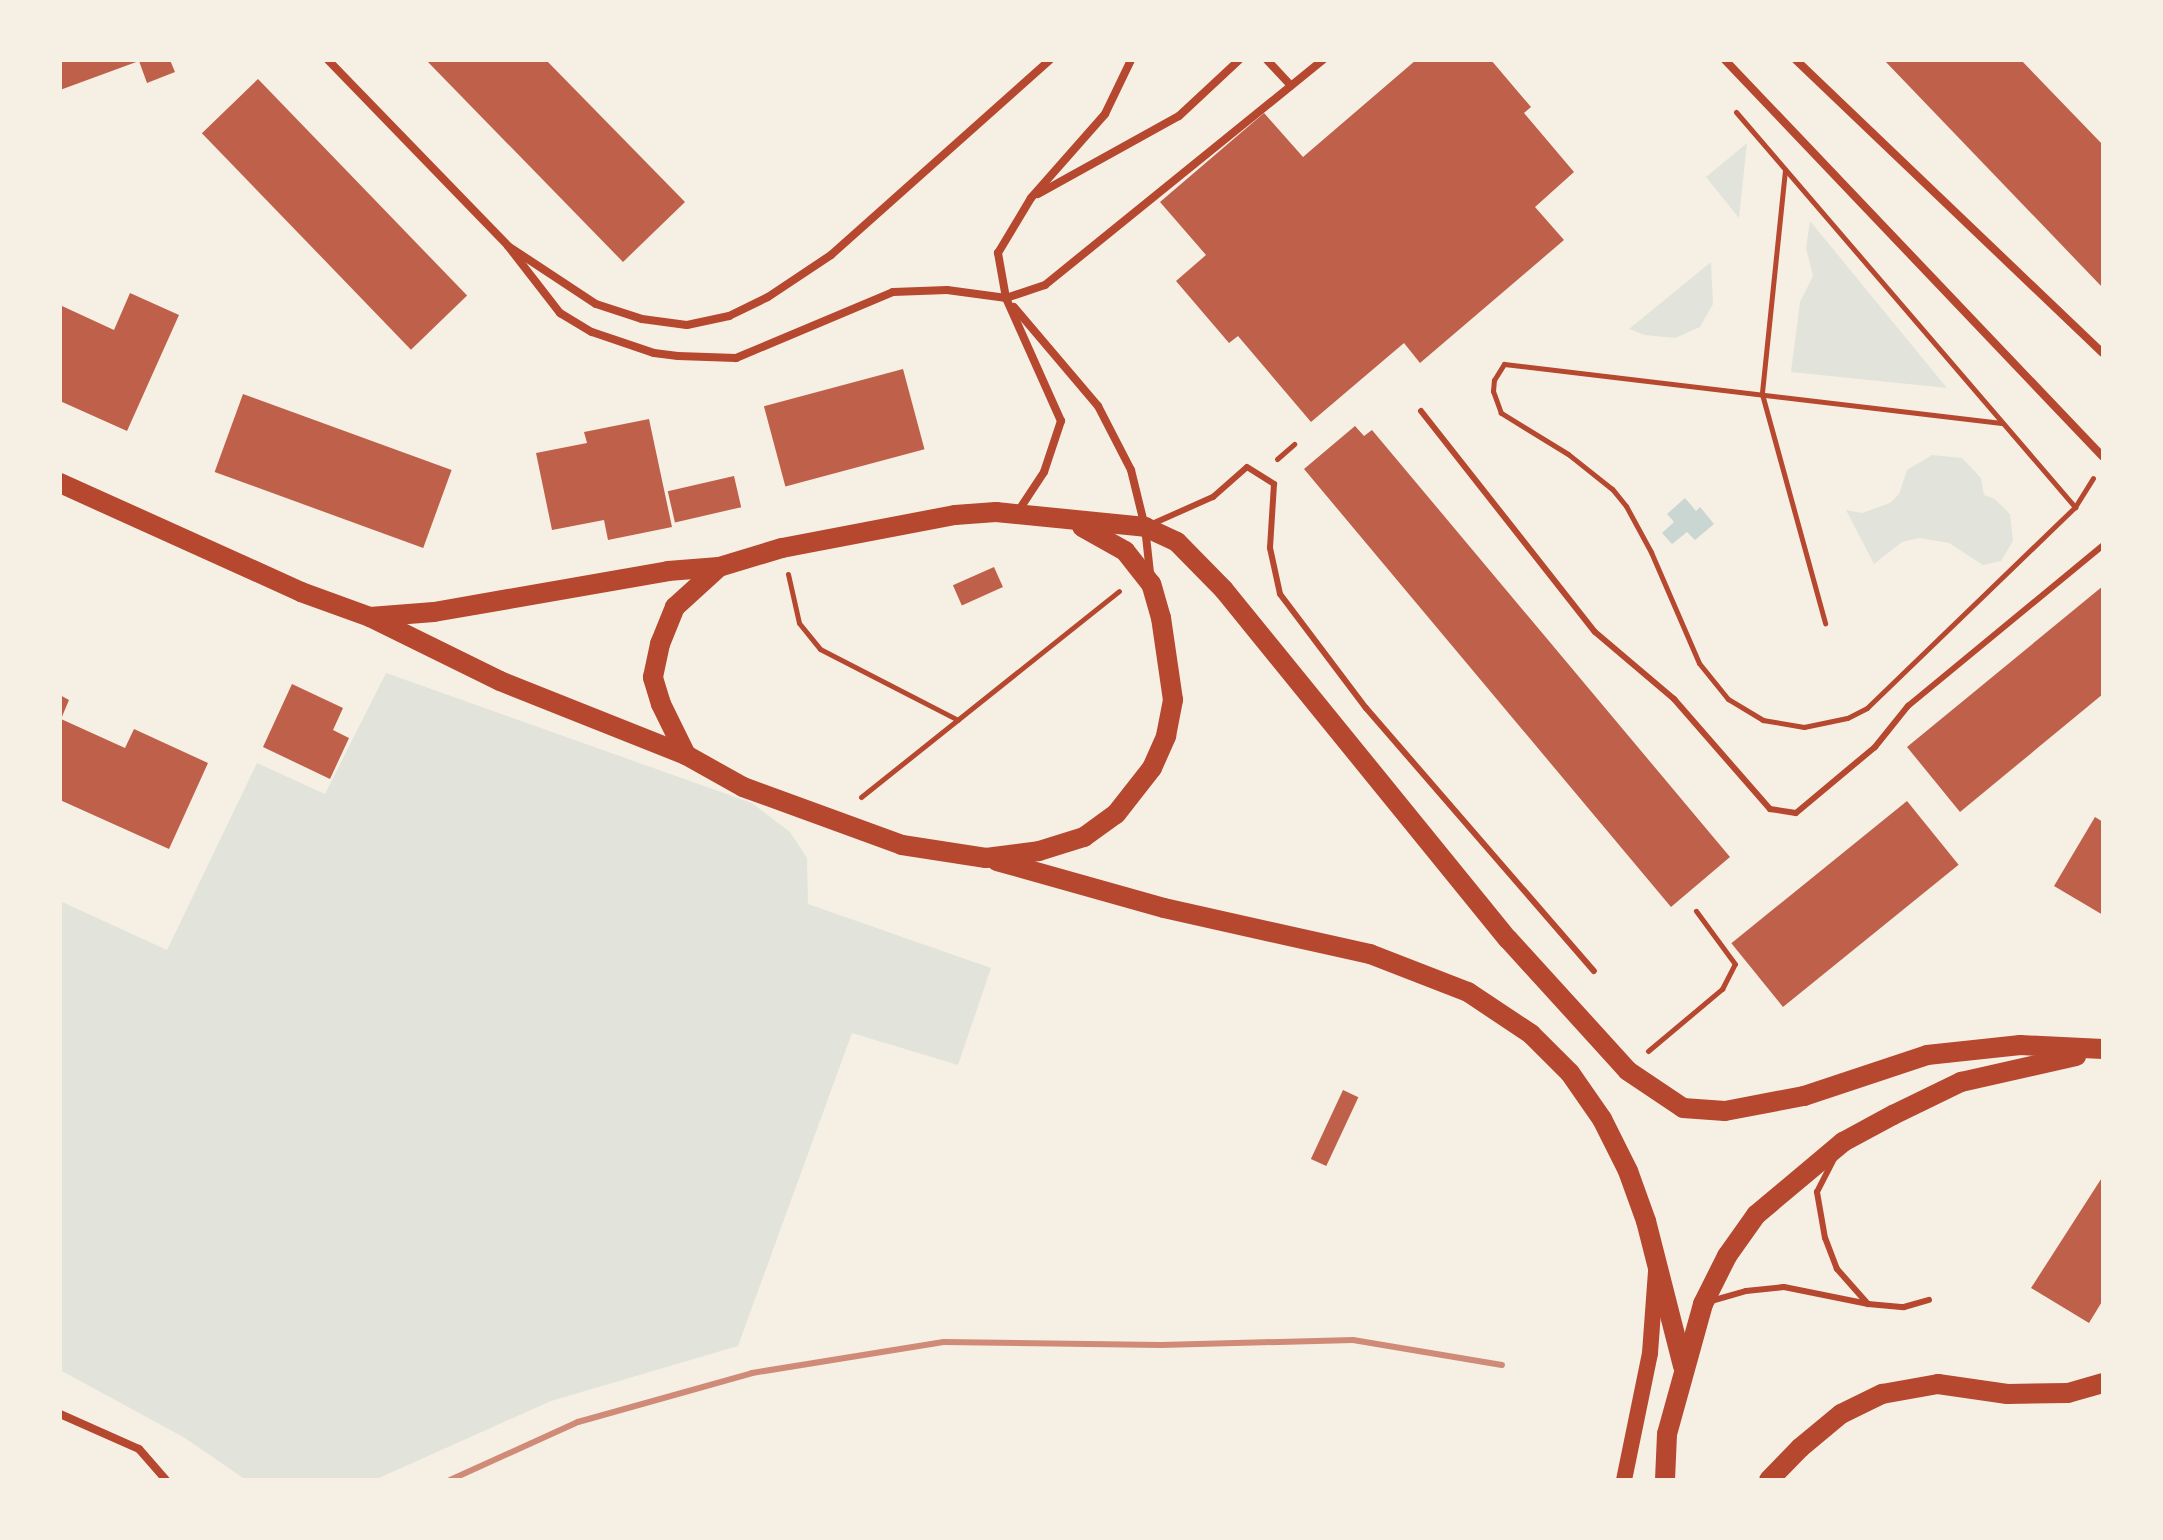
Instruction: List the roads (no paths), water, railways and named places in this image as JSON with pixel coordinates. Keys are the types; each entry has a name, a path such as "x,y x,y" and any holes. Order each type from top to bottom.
{"main road":[{"path":"60,483 301,592 370,617 500,681 686,755 743,787 902,845 986,858 1164,908 1370,954 1468,992 1531,1034 1570,1073 1602,1119 1628,1171 1646,1221 1656,1271 1683,1366"},
{"path":"370,617 434,612 668,571 719,567 782,548 955,515 1017,514 1145,527 1177,542 1224,590 1499,929 1628,1071 1683,1108 1725,1111 1804,1096 1927,1055 2020,1045 2103,1050"},
{"path":"986,858 1039,851 1084,837 1116,814 1152,768 1166,736 1173,700 1161,618 1151,584 1125,551 1103,536 1064,519"},
{"path":"686,755 661,704 653,677 660,644 675,607 719,567"},
{"path":"1665,1480 1667,1434 1683,1366 1703,1304 1727,1256 1756,1215 1843,1142 1961,1082 2103,1050"},
{"path":"1624,1480 1650,1353 1656,1271"},
{"path":"1769,1480 1800,1448 1841,1414 1882,1394 1938,1384 2007,1394 2068,1393 2103,1383"}],"street":[{"path":"328,60 508,246 560,313 592,332 654,353 736,358 893,292 947,290 1006,298 1045,285 1323,60"},
{"path":"508,246 596,304 642,319 687,325 729,316 768,297 831,255 1050,60"},
{"path":"1017,514 1044,472 1061,421 1006,298 998,253 1031,198 1105,114 1131,60"},
{"path":"1031,198 1179,116 1239,60"},
{"path":"1267,60 1291,86"},
{"path":"1725,60 2103,457"},
{"path":"1796,60 2103,353"},
{"path":"1006,298 1098,406 1131,470 1145,527 1151,584"},
{"path":"60,1414 139,1449 166,1480"}],"lane":[{"path":"1421,411 1595,632 1674,699 1770,809 1796,813 1875,747 1908,706 2103,545"},
{"path":"1145,527 1213,497 1247,467 1274,484 1270,548 1280,594 1366,708 1594,971"},
{"path":"1843,1142 1817,1192 1825,1238 1837,1269 1868,1304"},
{"path":"1703,1304 1746,1291 1784,1287 1868,1304 1904,1307 1929,1300"}],"railway":[{"path":"450,1480 578,1422 752,1373 944,1342 1161,1345 1353,1340 1502,1365"}]}
